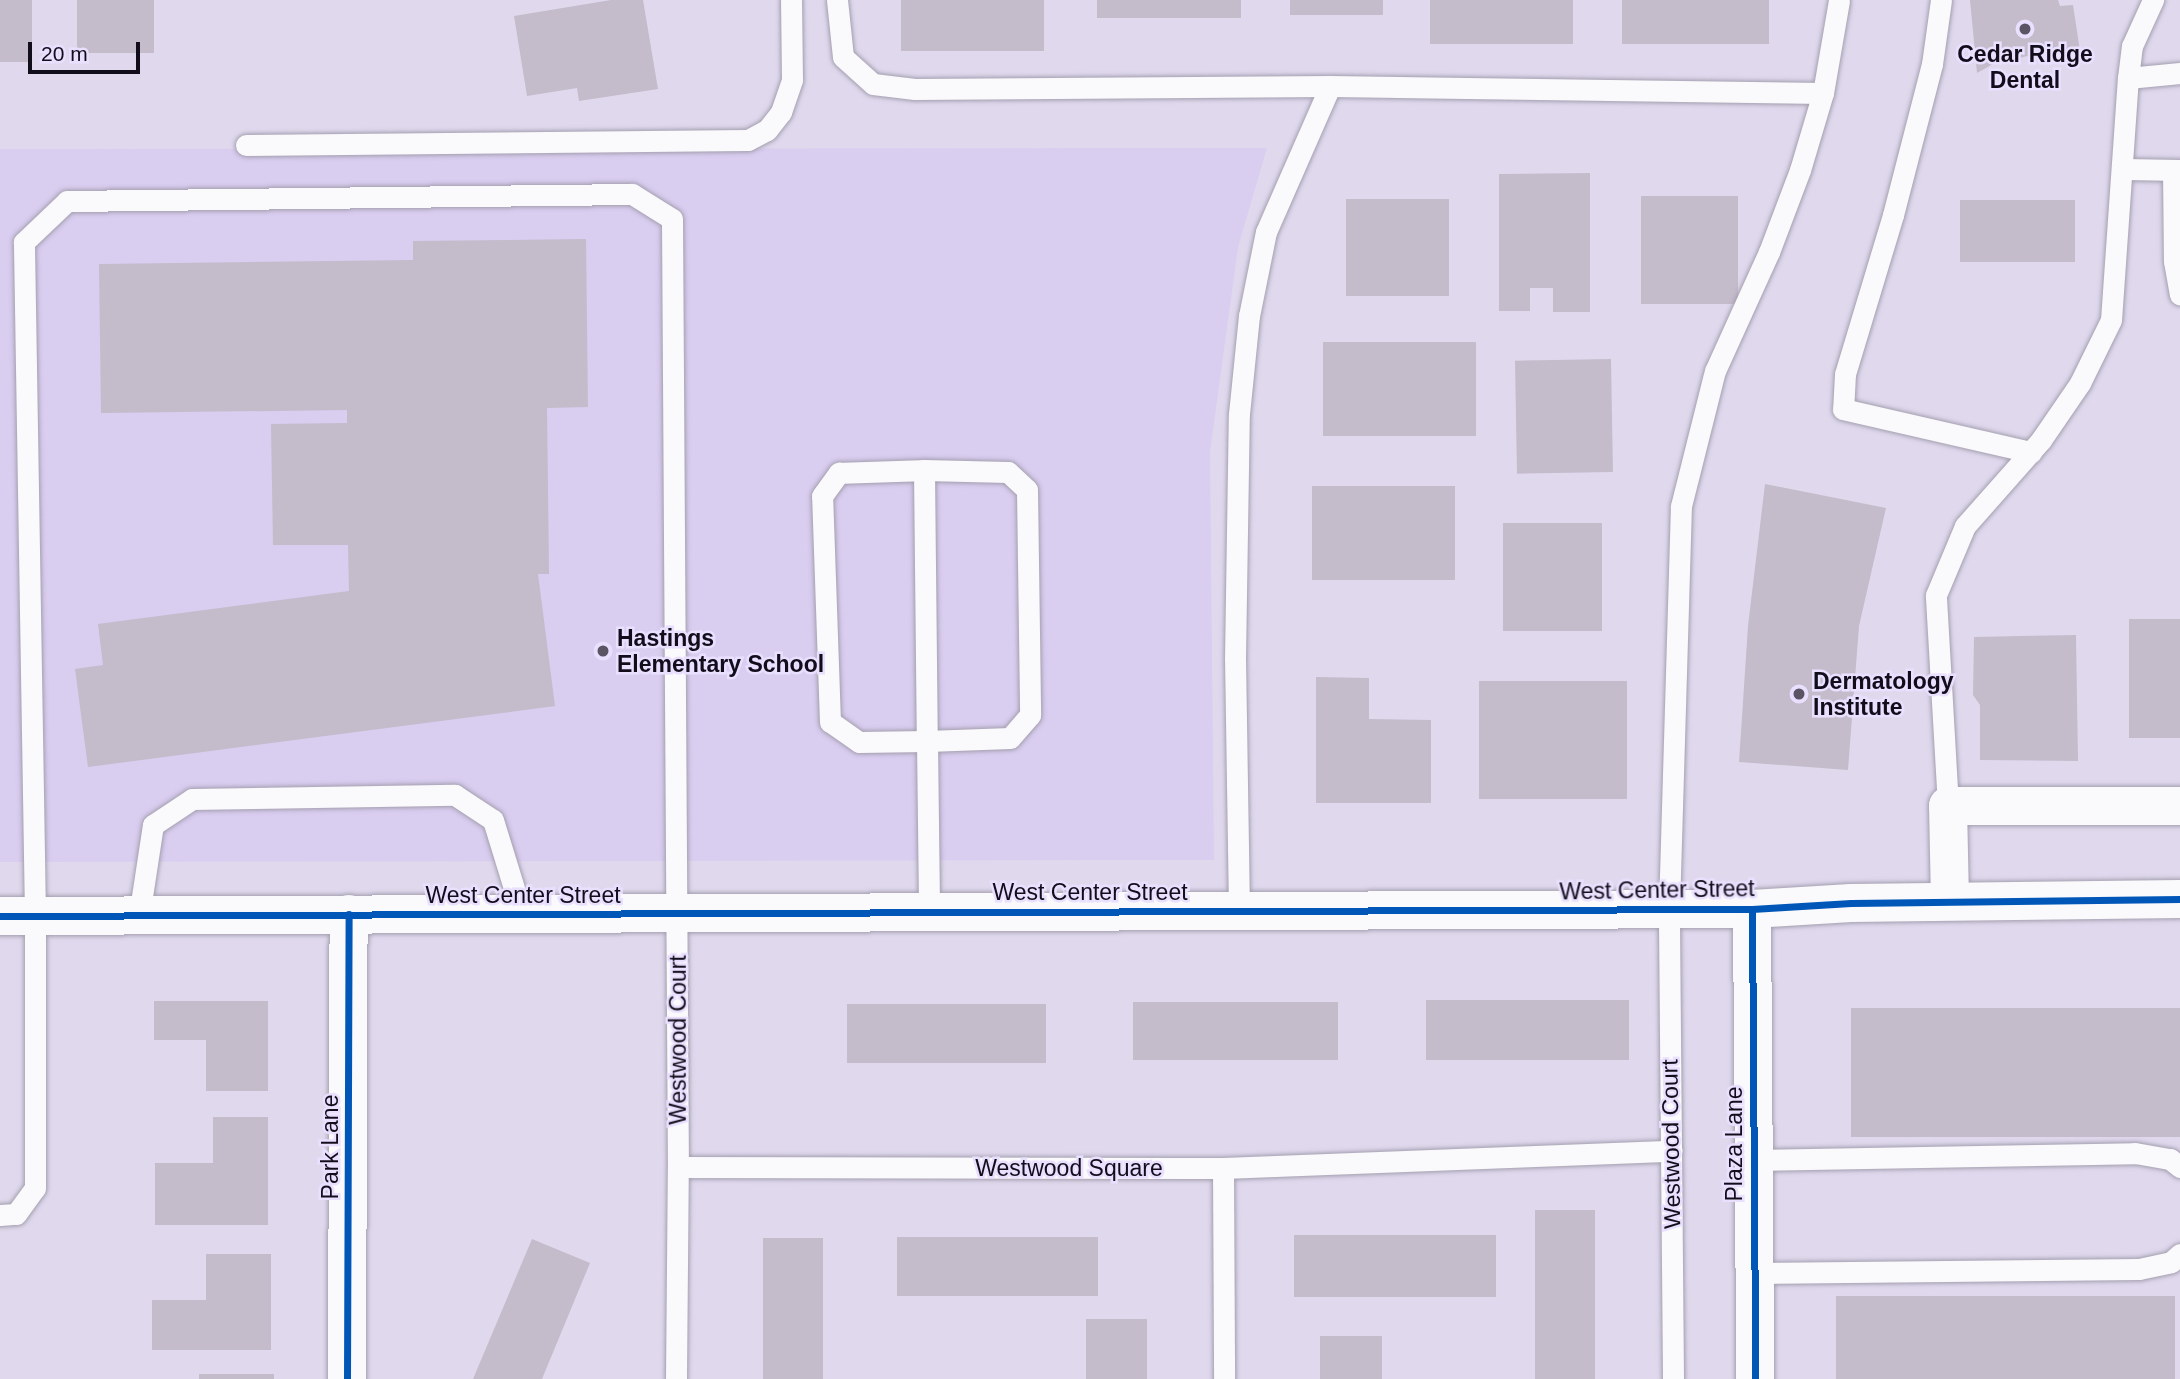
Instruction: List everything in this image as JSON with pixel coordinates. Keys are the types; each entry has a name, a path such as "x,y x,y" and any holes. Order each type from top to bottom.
{"street":[{"path":"1950,901 1948,806 2180,806"},
{"name":"West Center Street","path":"18,916 1752,909 1950,901 2180,900"},
{"name":"Plaza Lane","path":"1752,909 1755,1379"},
{"name":"Park Lane","path":"346,1379 349,914"}],"lane":[{"path":"246,145 748,140 767,130 781,112 792,80 791,0"},
{"path":"837,0 843,57 873,84 915,89 1330,86 1823,93"},
{"name":"Westwood Court","path":"1672,1379 1669,909 1683,493 1715,371 1769,252 1823,93 1839,0"},
{"path":"1941,0 1932,64 1894,215 1845,374 1843,409 2031,452"},
{"path":"1948,806 1936,595 1965,526 2031,452 2080,383 2111,320 2124,169 2121,131 2132,46 2153,0"},
{"path":"2128,78 2180,74"},
{"path":"1239,911 1239,414 1249,316 1266,232 1330,86"},
{"path":"2124,169 2177,170 2174,261 2180,294"},
{"name":"Westwood Court","path":"18,916 24,242 67,201 632,194 672,219 678,1167"},
{"path":"924,470 929,912"},
{"path":"924,470 1008,472 1027,490 1030,715 1010,738 859,742 830,722 822,496 839,473 924,470"},
{"path":"139,916 153,825 192,799 455,795 493,820 522,914"},
{"path":"0,1214 16,1214 35,1188 18,916"},
{"name":"Westwood Square","path":"678,1167 1223,1168 1672,1151"},
{"path":"1753,1160 2135,1153 2170,1158 2180,1167"},
{"path":"676,1379 678,1167"},
{"path":"1223,1168 1224,1379"},
{"path":"1754,1273 2139,1269 2171,1262 2180,1254"}],"shaded area":[{"name":"Hastings Elementary School","path":"1267,148 1238,247 1210,452 1214,860 0,862 0,149"}],"building":[{"path":"0,0 32,0 32,62 0,62"},
{"path":"77,0 154,0 154,53 77,53"},
{"path":"611,0 643,0 658,89 579,101 577,88 527,96 514,16"},
{"path":"901,0 1044,0 1044,51 901,51"},
{"path":"1097,0 1241,0 1241,18 1097,18"},
{"path":"1290,0 1383,0 1383,15 1290,15"},
{"path":"1430,0 1573,0 1573,44 1430,44"},
{"path":"1622,0 1769,0 1769,44 1622,44"},
{"name":"Cedar Ridge Dental","path":"1970,0 2058,0 2060,6 2073,5 2080,51 2040,53 1993,64 1977,73"},
{"path":"1590,173 1590,312 1553,312 1553,288 1530,288 1530,311 1499,311 1499,174"},
{"path":"1641,196 1738,196 1738,304 1641,304"},
{"path":"1346,199 1449,199 1449,296 1346,296"},
{"path":"1960,200 2075,200 2075,262 1960,262"},
{"path":"586,239 588,407 547,408 549,574 538,574 555,706 88,767 75,669 103,665 98,624 349,591 348,545 273,545 271,424 347,423 347,410 101,413 99,264 413,260 413,241"},
{"path":"1323,342 1476,342 1476,436 1323,436"},
{"path":"1611,359 1613,472 1517,474 1515,361"},
{"name":"Dermatology Institute","path":"1765,484 1886,508 1859,626 1848,770 1739,762 1748,626"},
{"path":"1312,486 1455,486 1455,580 1312,580"},
{"path":"1503,523 1602,523 1602,631 1503,631"},
{"path":"2129,619 2180,619 2180,738 2129,738"},
{"path":"2076,635 2078,761 1980,760 1980,705 1973,695 1974,637"},
{"path":"1316,677 1369,678 1369,719 1431,720 1431,803 1316,803"},
{"path":"1479,681 1627,681 1627,799 1479,799"},
{"path":"1426,1000 1629,1000 1629,1060 1426,1060"},
{"path":"154,1001 268,1001 268,1091 206,1091 206,1040 154,1040"},
{"path":"1133,1002 1338,1002 1338,1060 1133,1060"},
{"path":"847,1004 1046,1004 1046,1063 847,1063"},
{"path":"1851,1008 2180,1008 2180,1137 1851,1137"},
{"path":"213,1117 268,1117 268,1225 155,1225 155,1163 213,1163"},
{"path":"1535,1210 1595,1210 1595,1379 1535,1379"},
{"path":"1294,1235 1496,1235 1496,1297 1294,1297"},
{"path":"897,1237 1098,1237 1098,1296 897,1296"},
{"path":"763,1238 823,1238 823,1379 763,1379"},
{"path":"532,1239 590,1263 542,1379 473,1379"},
{"path":"206,1254 271,1254 271,1350 152,1350 152,1300 206,1300"},
{"path":"1836,1296 2175,1296 2175,1379 1836,1379"},
{"path":"1086,1319 1147,1319 1147,1379 1086,1379"},
{"path":"1320,1336 1382,1336 1382,1379 1320,1379"},
{"path":"199,1374 274,1374 274,1379 199,1379"}],"cycle path":[{"path":"0,916 1752,909 1851,903 2180,899"},
{"path":"1752,909 1755,1379"},
{"path":"347,1379 349,914"}],"place":[{"name":"Cedar Ridge Dental","path":"2025,29"},
{"name":"Hastings Elementary School","path":"603,651"},
{"name":"Dermatology Institute","path":"1799,694"}]}
